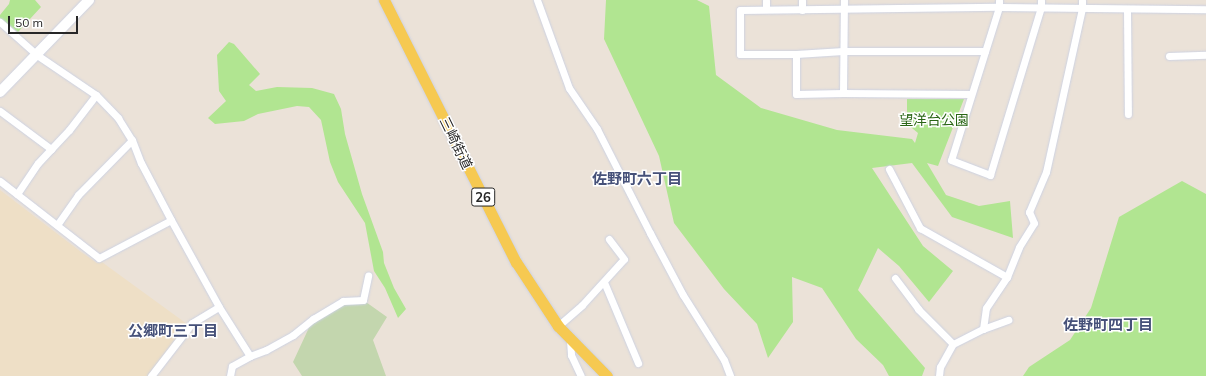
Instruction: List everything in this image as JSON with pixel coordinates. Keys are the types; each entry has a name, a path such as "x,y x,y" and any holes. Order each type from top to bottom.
{"main road":[{"name":"三崎街道","path":"384,0 516,262 558,326 603,375"}],"street":[{"path":"0,92 90,0"},
{"path":"538,0 569,88 597,129 657,247 683,295 724,360 730,376"},
{"path":"766,0 766,9"},
{"path":"802,0 802,10"},
{"path":"842,93 844,0"},
{"path":"983,329 986,308 1007,277 1019,247 1034,223 1029,212 1046,172 1082,8 1082,0"},
{"path":"999,3 951,160 990,175 1041,4"},
{"path":"985,51 740,54 740,10 802,10 999,3 1041,4 1082,8 1206,9"},
{"path":"1127,9 1128,114"},
{"path":"1,25 37,55 96,95 118,118 132,140 141,163 219,307 250,356"},
{"path":"796,54 796,94 971,94"},
{"path":"1168,56 1206,55"},
{"path":"16,194 38,163 69,130 96,95"},
{"path":"0,111 50,149"},
{"path":"57,225 78,195 132,140"},
{"path":"889,169 920,228 1007,277"},
{"path":"0,181 99,258 171,220"},
{"path":"558,326 582,305 624,260 609,239"},
{"path":"230,376 232,366 293,335 313,319 343,301 363,300 368,276"},
{"path":"895,278 918,309 953,344"},
{"path":"604,282 638,363"},
{"path":"151,376 192,323 219,307"},
{"path":"939,376 940,367 953,344 983,329 1008,320"},
{"path":"570,340 571,355 581,376"}],"shaded area":[{"path":"0,190 81,252 97,263 102,262 187,324 148,376 0,376"}],"green space":[{"path":"10,0 35,0 41,7 18,32 0,18 0,15 9,4"},
{"name":"望洋台公園","path":"606,0 697,0 709,6 716,75 761,108 837,130 912,139 915,143 918,133 907,124 907,99 964,99 938,166 927,163 946,195 979,206 1010,201 1013,238 952,217 912,163 872,168 923,246 953,271 929,302 899,266 878,248 858,290 925,368 922,376 889,376 883,365 856,339 822,288 792,277 793,322 768,358 757,324 724,289 674,223 659,156 604,39"},
{"path":"229,42 234,44 260,74 249,85 256,91 277,87 312,88 334,94 341,109 345,134 362,194 383,252 384,263 394,288 406,309 398,318 385,288 374,271 365,223 338,182 330,162 321,120 309,107 297,106 258,114 244,121 215,124 208,118 226,101 219,91 217,55"},
{"path":"1182,181 1206,194 1206,376 1023,376 1029,367 1070,340 1091,308 1119,217"},
{"path":"363,300 387,317 373,340 386,376 302,376 293,362 313,319 343,301"}],"district":[{"name":"佐野町六丁目","path":"637,179"},
{"name":"佐野町四丁目","path":"1108,325"},
{"name":"公郷町三丁目","path":"173,331"}]}
